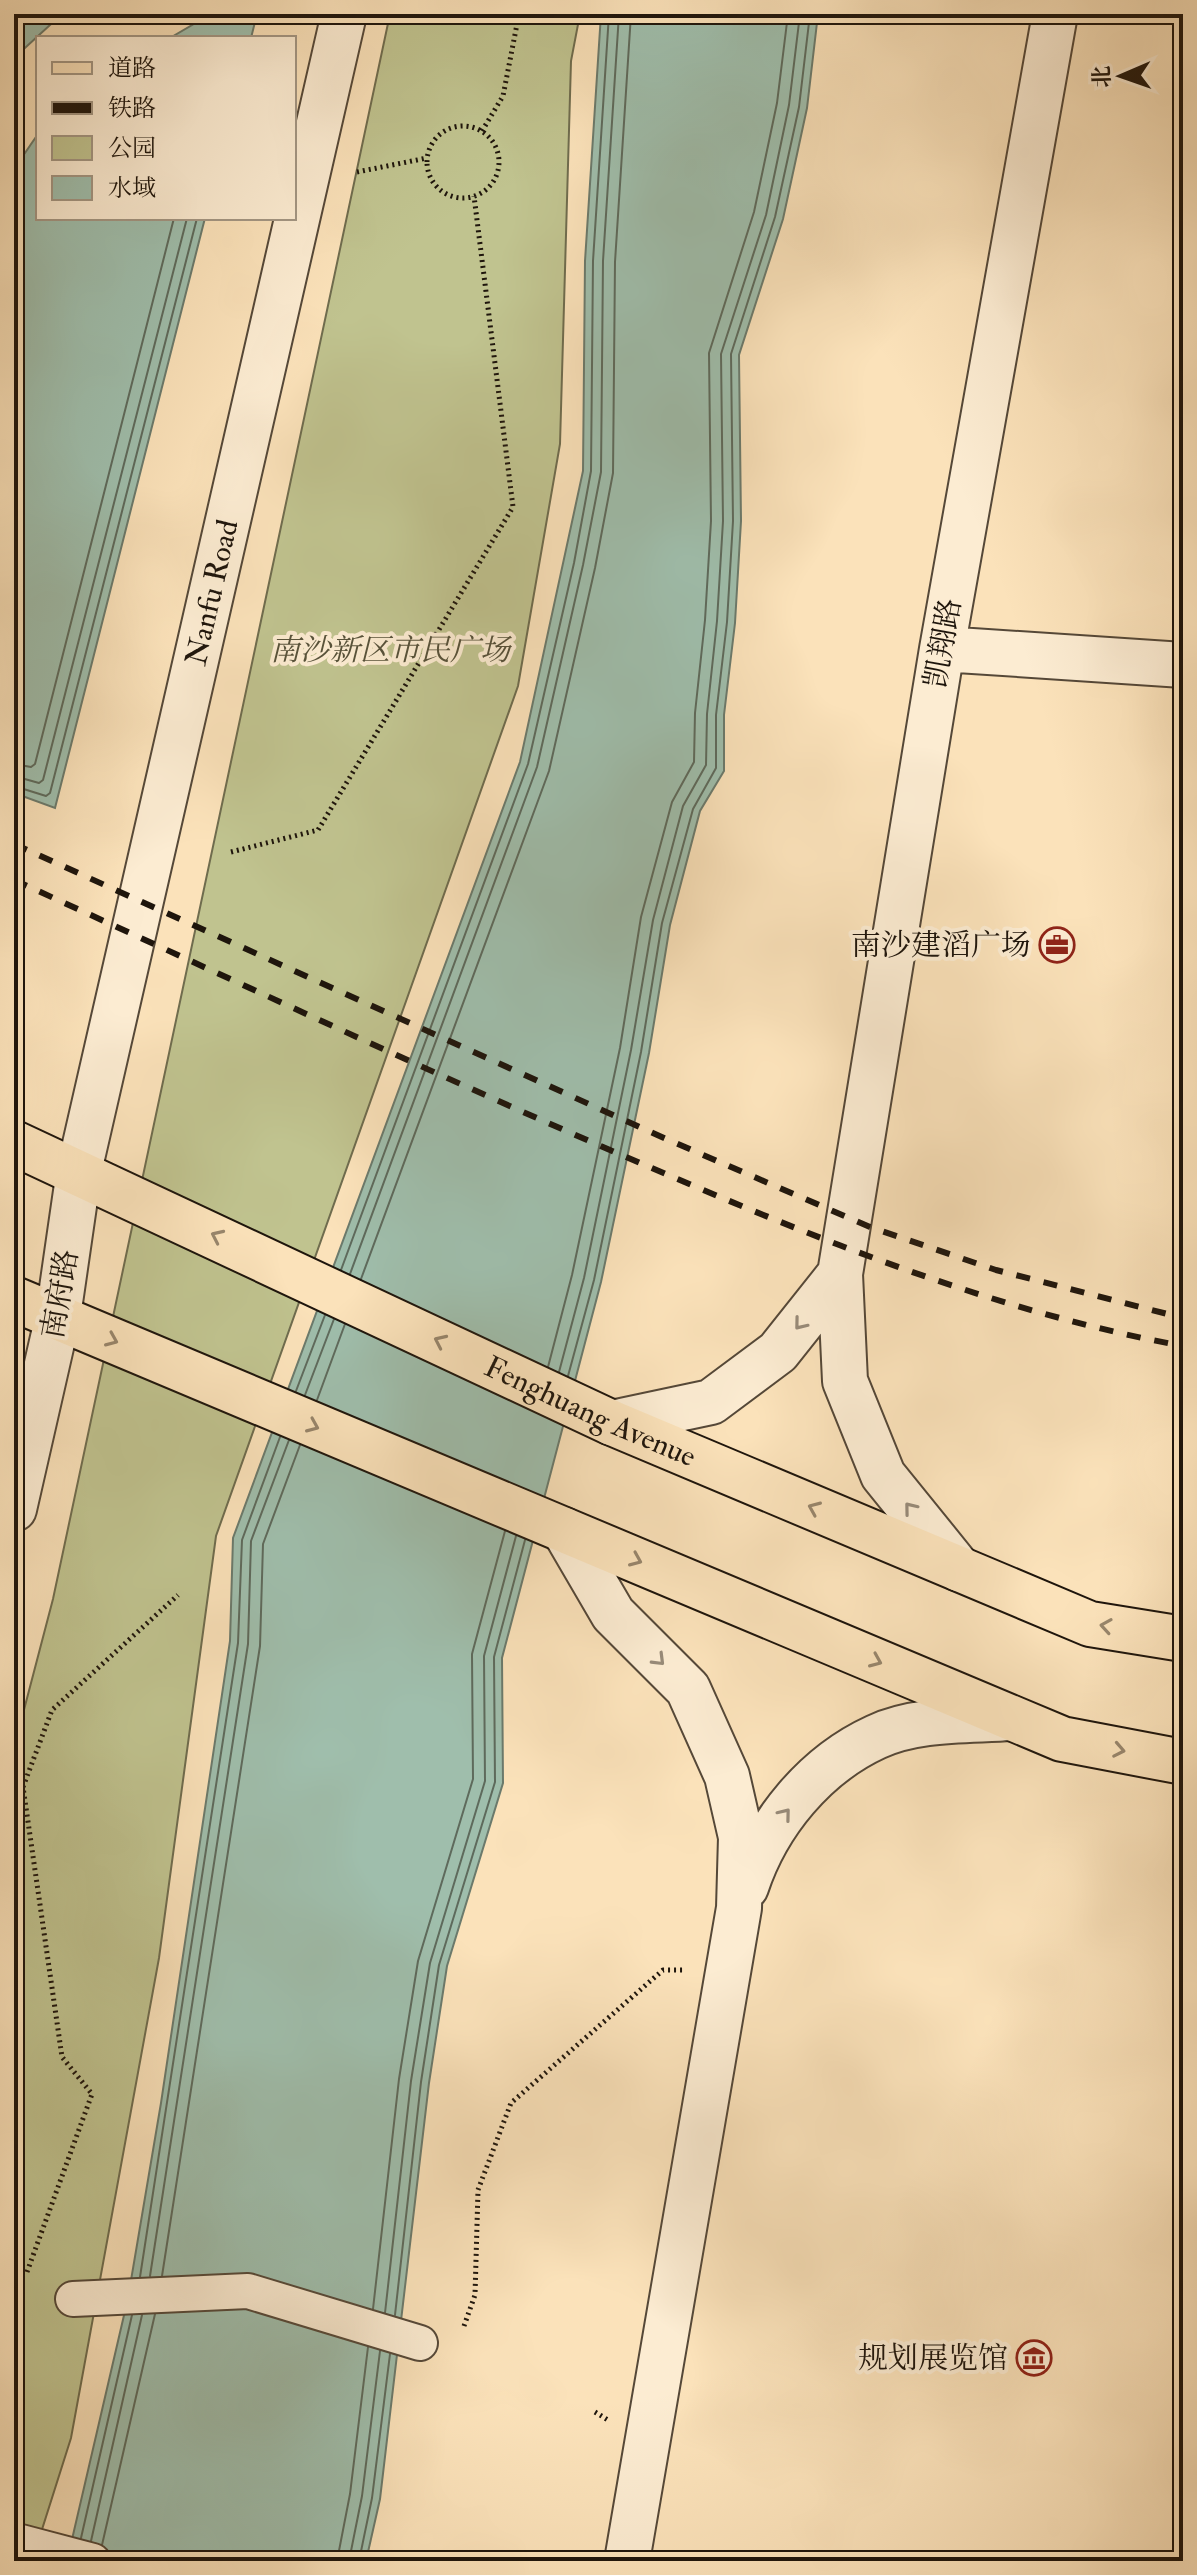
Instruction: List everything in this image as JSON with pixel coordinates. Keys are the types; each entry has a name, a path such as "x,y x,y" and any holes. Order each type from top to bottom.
{"main road":[{"name":"Fenghuang Avenue","path":"14,1143 612,1423 1090,1624 1183,1639"},
{"path":"14,1299 1062,1739 1183,1762"}],"street":[{"name":"Nanfu Road","path":"79,1171 344,14"},
{"name":"凯翔路","path":"959,1569 883,1475 866,1435 845,1381 840,1274 942,649 1055,14"},
{"path":"942,649 1183,665"},
{"name":"南府路","path":"14,1509 58,1316 79,1171"},
{"path":"612,1423 711,1402 778,1352 840,1274"},
{"path":"564,1530 613,1614 688,1689 727,1776 741,1837 739,1908"},
{"path":"627,2561 727,1970 739,1908 753,1866 773,1829 829,1765 878,1736 916,1726 1011,1718"},
{"path":"73,2299 248,2291 420,2343"},
{"path":"21,2542 93,2561"}],"path":[{"path":"482,131 503,96 519,14"},
{"path":"458,126 482,131 497,149 497,172 484,191 462,198 440,190 428,169 430,146 447,129 458,126"},
{"path":"357,172 427,158"},
{"path":"231,852 318,830 513,507 474,196"},
{"path":"27,2272 92,2094 62,2057 23,1787 52,1710 178,1595"},
{"path":"464,2326 475,2295 478,2190 511,2103 663,1970 727,1970"}],"green space":[{"name":"南沙新区市民广场","path":"390,14 580,14 571,61 560,444 518,686 216,1536 159,1958 71,2438 32,2561 14,2561 14,1748 53,1599"}],"water":[{"path":"14,14 62,14 36,36 14,58"},
{"path":"211,14 257,14 252,36 173,36"},
{"path":"601,14 818,14 807,108 783,219 739,355 741,521 735,623 724,715 724,771 700,811 670,925 649,1053 601,1282 502,1658 503,1783 447,1966 429,2083 380,2499 366,2561 67,2561 128,2298 161,2103 230,1641 233,1538 520,762 583,471 585,261"},
{"path":"36,137 36,220 204,220 55,808 14,793 14,169"}],"railway":[{"path":"14,844 664,1138 870,1227 996,1270 1183,1318"},
{"path":"14,880 529,1114 815,1236 1033,1311 1183,1346"}],"place":[{"name":"南沙建滔广场","path":"1057,945"},
{"name":"规划展览馆","path":"1034,2358"}]}
